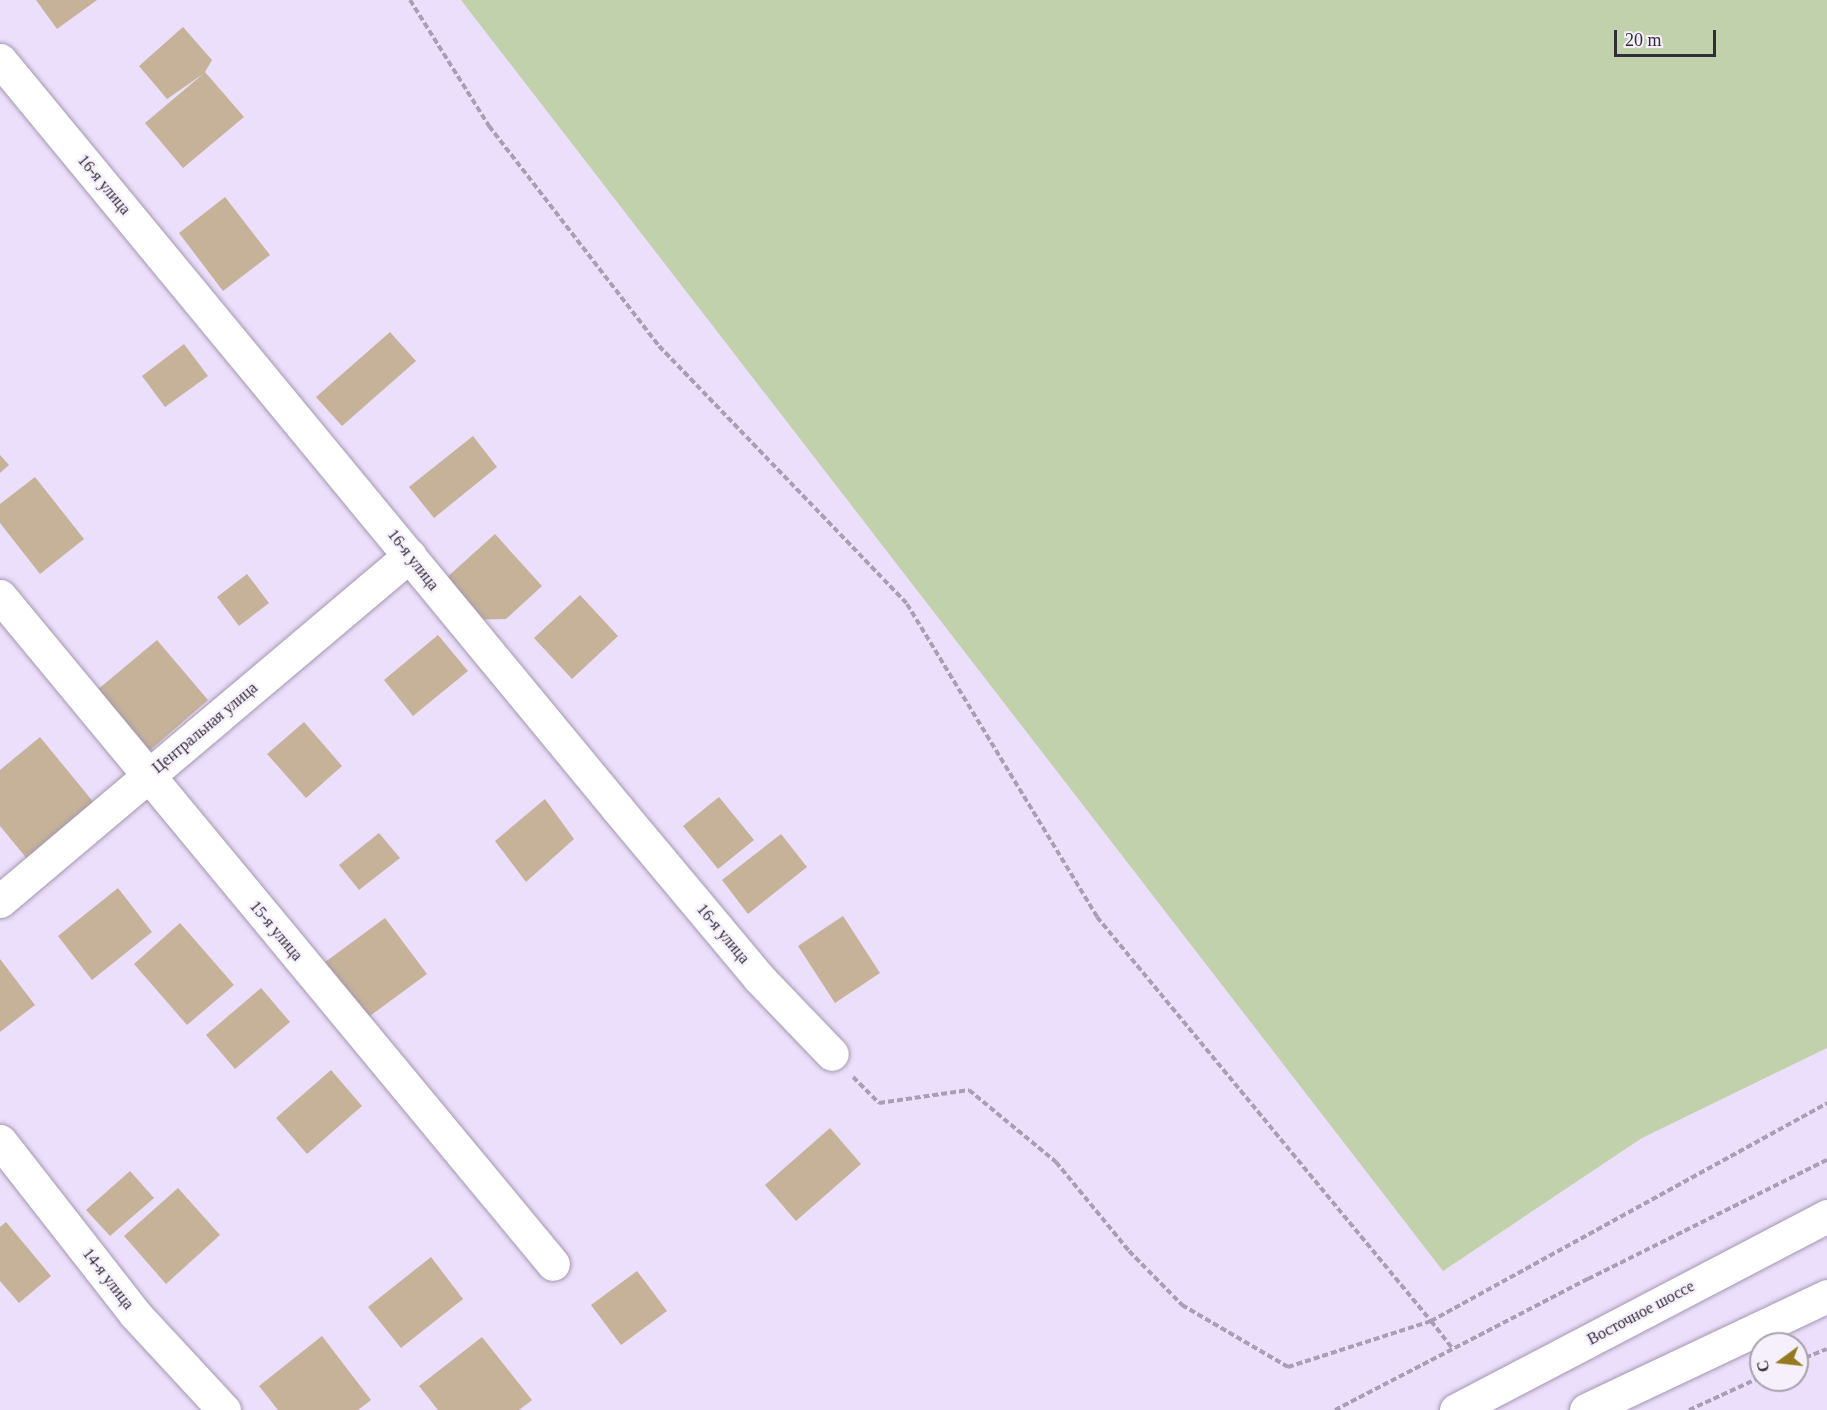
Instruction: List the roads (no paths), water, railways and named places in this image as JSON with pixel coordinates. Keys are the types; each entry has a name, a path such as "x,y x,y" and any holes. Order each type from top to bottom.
{"main road":[{"name":"16-я улица","path":"0,60 752,969 832,1054"},
{"name":"Центральная улица","path":"0,901 410,555"},
{"name":"15-я улица","path":"0,596 553,1264"},
{"name":"14-я улица","path":"0,1141 135,1314 224,1410"},
{"name":"Восточное шоссе","path":"1456,1410 1827,1216"},
{"path":"1586,1410 1827,1296"}]}
